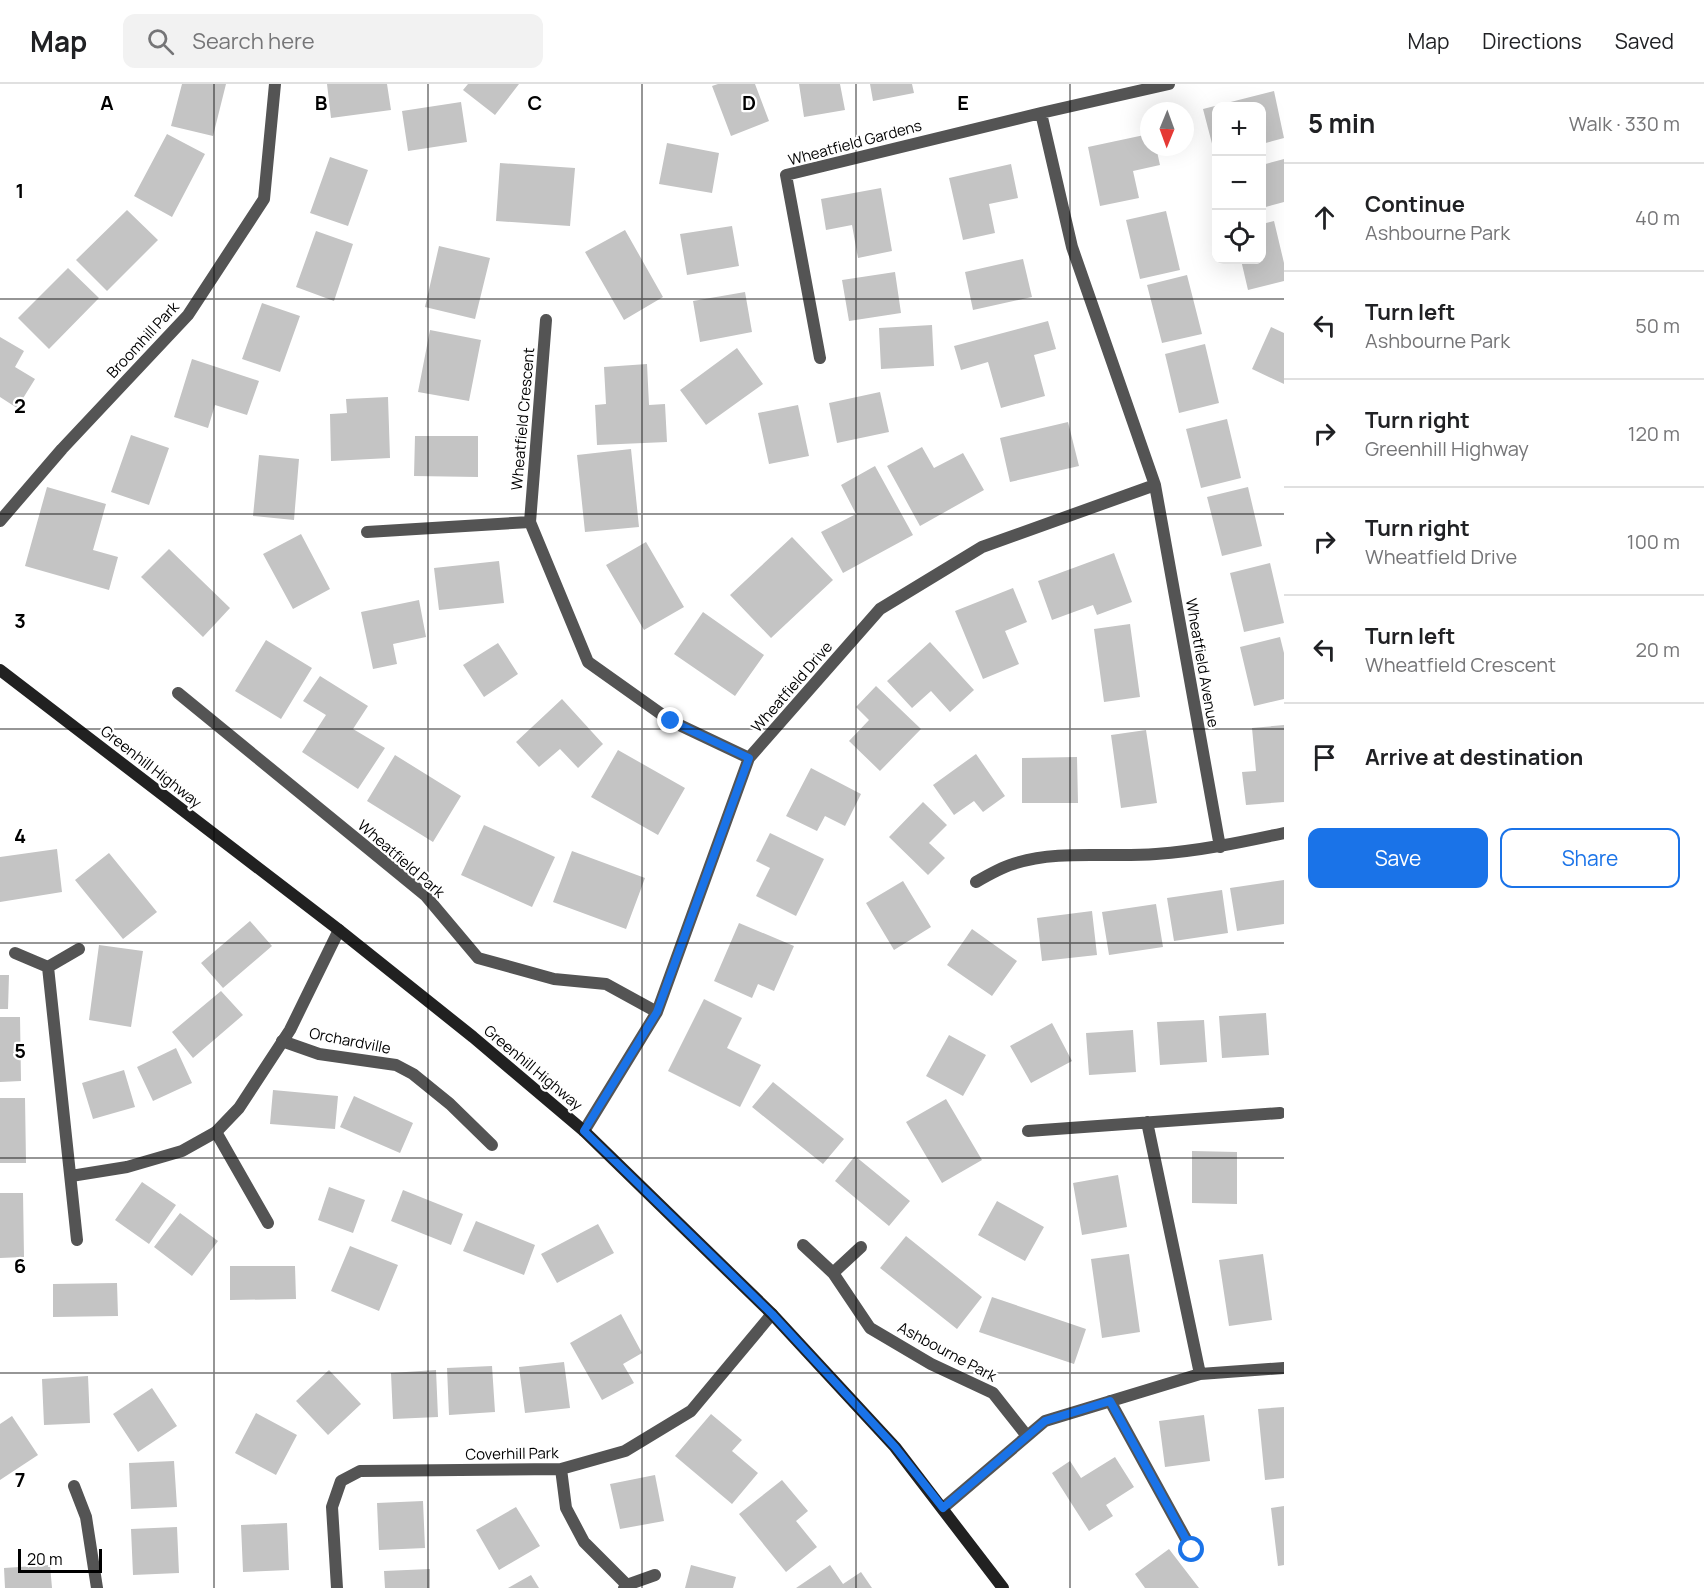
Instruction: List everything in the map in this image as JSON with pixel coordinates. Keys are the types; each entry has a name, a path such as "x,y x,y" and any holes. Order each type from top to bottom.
{"main road":[{"name":"Greenhill Highway","path":"0,669 339,930 584,1131 772,1314 895,1447 1003,1588"}],"street":[{"name":"Broomhill Park","path":"0,521 62,449 188,315 264,199 275,84"},
{"name":"Wheatfield Gardens","path":"820,358 786,175 1041,112 1169,84"},
{"path":"1041,112 1072,247 1155,485"},
{"name":"Wheatfield Crescent","path":"546,320 530,522 588,662 671,721 749,758"},
{"name":"Wheatfield Drive","path":"584,1131 657,1012 749,758 880,609 982,547 1155,485"},
{"name":"Wheatfield Avenue","path":"1155,485 1220,847"},
{"path":"367,532 530,522"},
{"name":"Wheatfield Park","path":"178,693 425,896 478,958 554,979 606,984 657,1012"},
{"path":"976,882 1014,863 1052,857 1155,854 1220,847 1284,834"},
{"name":"Orchardville","path":"71,1176 127,1167 182,1150 216,1132 239,1108 282,1041 339,930"},
{"path":"48,967 79,949"},
{"path":"15,953 48,967"},
{"path":"48,967 77,1240"},
{"name":"Orchardville","path":"282,1041 319,1054 396,1065 413,1074 450,1104 492,1145"},
{"path":"1028,1131 1280,1113"},
{"path":"1147,1122 1200,1374"},
{"path":"216,1132 268,1223"},
{"name":"Ashbourne Park","path":"803,1245 833,1273 870,1328 931,1364 993,1393 1028,1436"},
{"path":"833,1273 861,1247"},
{"name":"Coverhill Park","path":"338,1588 332,1507 341,1481 360,1471 561,1469 625,1451 690,1411 772,1314"},
{"path":"943,1508 1045,1421 1200,1374 1284,1368"},
{"path":"1110,1401 1192,1550"},
{"path":"561,1469 566,1508 584,1542 625,1587 655,1575"},
{"path":"74,1486 86,1517 97,1588"}],"building":[{"path":"182,84 226,84 213,136 171,126"},
{"path":"327,84 387,84 391,110 331,118"},
{"path":"468,84 519,84 495,115 463,90"},
{"path":"755,84 769,121 731,136 712,86"},
{"path":"799,84 840,84 845,110 804,117"},
{"path":"870,84 912,84 914,93 873,101"},
{"path":"1274,91 1284,138 1266,143 1266,102 1231,102"},
{"path":"461,102 467,142 408,151 402,111"},
{"path":"1212,107 1212,144 1203,109"},
{"path":"167,134 205,154 172,217 134,196"},
{"path":"1140,136 1140,156 1158,156 1160,165 1133,171 1139,198 1100,206 1088,147"},
{"path":"667,143 719,153 712,193 659,184"},
{"path":"330,157 368,170 348,226 310,213"},
{"path":"1284,159 1284,202 1266,207 1266,164"},
{"path":"500,163 575,168 570,226 496,221"},
{"path":"1011,164 1018,198 989,204 995,233 963,240 949,178"},
{"path":"881,188 892,251 858,258 852,225 826,230 821,199"},
{"path":"127,210 158,240 107,291 76,260"},
{"path":"1166,211 1180,270 1140,279 1126,220"},
{"path":"1274,221 1284,263 1284,281 1248,290 1242,264 1266,264 1266,223"},
{"path":"732,226 739,266 687,275 680,234"},
{"path":"625,230 663,297 624,320 585,252"},
{"path":"316,231 353,244 334,301 296,287"},
{"path":"439,246 490,258 475,319 425,307"},
{"path":"1023,259 1032,297 973,310 965,272"},
{"path":"68,268 99,298 49,349 18,318"},
{"path":"895,272 901,313 849,321 842,280"},
{"path":"1187,275 1202,334 1162,343 1147,285"},
{"path":"745,292 752,332 700,342 693,301"},
{"path":"262,303 300,316 280,372 242,359"},
{"path":"1048,321 1056,349 1034,355 1045,396 1001,408 988,362 961,370 954,346"},
{"path":"932,325 934,366 881,369 879,328"},
{"path":"1271,327 1284,333 1284,384 1252,369"},
{"path":"430,330 481,340 469,401 418,392"},
{"path":"0,337 24,351 15,367 35,379 17,408 0,397"},
{"path":"1205,344 1219,403 1179,413 1165,354"},
{"path":"737,348 763,384 706,425 680,390"},
{"path":"192,359 259,381 247,415 215,405 208,428 174,417"},
{"path":"647,364 649,405 665,404 667,442 597,445 595,405 606,404 604,367"},
{"path":"880,392 889,432 837,443 829,403"},
{"path":"388,397 390,458 331,461 330,414 347,413 346,399"},
{"path":"798,405 809,456 769,464 758,413"},
{"path":"1227,419 1241,478 1201,488 1186,429"},
{"path":"1068,422 1079,466 1010,482 1000,438"},
{"path":"131,435 169,448 149,505 111,492"},
{"path":"415,436 478,436 478,477 414,476"},
{"path":"922,447 934,468 963,453 984,490 920,526 887,466"},
{"path":"631,449 639,527 585,532 577,455"},
{"path":"259,455 299,459 294,520 253,516"},
{"path":"875,466 913,535 843,573 821,532 856,514 841,485"},
{"path":"47,487 106,504 93,550 118,557 109,590 25,566"},
{"path":"1248,487 1262,546 1222,556 1207,497"},
{"path":"301,534 330,589 293,609 263,554"},
{"path":"792,537 833,580 771,638 730,595"},
{"path":"646,542 684,607 644,630 606,565"},
{"path":"169,549 230,608 203,637 141,577"},
{"path":"1114,553 1132,602 1097,615 1093,605 1052,620 1038,581"},
{"path":"499,561 504,603 439,610 434,568"},
{"path":"1270,563 1284,623 1244,632 1230,573"},
{"path":"1013,588 1027,622 1005,631 1019,664 983,679 955,611"},
{"path":"419,600 426,637 393,644 397,664 373,669 361,612"},
{"path":"703,612 764,655 735,696 674,654"},
{"path":"1130,624 1140,697 1104,702 1094,629"},
{"path":"1280,637 1284,653 1284,699 1254,706 1240,647"},
{"path":"266,640 312,668 281,719 235,691"},
{"path":"930,642 974,690 950,712 931,691 912,708 887,681"},
{"path":"498,643 518,674 484,697 463,665"},
{"path":"320,676 368,706 353,729 385,748 358,789 302,752 326,715 303,701"},
{"path":"876,686 921,729 880,771 849,741 869,720 856,707"},
{"path":"562,699 603,744 578,768 560,749 539,767 516,742"},
{"path":"1284,725 1284,802 1246,805 1242,772 1256,771 1252,728"},
{"path":"1146,730 1157,803 1121,808 1111,735"},
{"path":"618,750 685,788 658,835 591,797"},
{"path":"976,754 1005,796 983,812 974,801 954,815 933,785"},
{"path":"395,755 461,796 433,842 367,801"},
{"path":"1077,757 1078,803 1022,803 1022,758"},
{"path":"811,768 861,794 845,826 825,816 817,831 786,816"},
{"path":"923,802 947,825 929,843 945,858 928,875 889,837"},
{"path":"484,825 555,857 532,907 461,875"},
{"path":"770,833 824,859 796,916 756,896 770,868 756,861"},
{"path":"57,849 62,892 0,902 0,857"},
{"path":"572,851 645,878 626,929 553,902"},
{"path":"109,853 157,912 123,939 75,880"},
{"path":"1284,880 1284,924 1237,931 1230,888"},
{"path":"903,881 931,927 894,950 866,903"},
{"path":"1222,890 1228,933 1174,941 1167,898"},
{"path":"1156,904 1163,947 1109,955 1102,912"},
{"path":"1092,911 1097,955 1042,961 1037,918"},
{"path":"250,921 272,946 223,988 201,963"},
{"path":"739,923 794,946 774,991 758,984 752,998 714,981"},
{"path":"972,929 1017,961 992,996 947,965"},
{"path":"99,945 143,951 131,1027 89,1020"},
{"path":"0,975 9,975 8,1009 0,1009"},
{"path":"221,991 243,1015 193,1058 172,1032"},
{"path":"704,999 742,1018 727,1048 761,1065 740,1107 668,1071"},
{"path":"1266,1013 1269,1055 1222,1058 1219,1016"},
{"path":"0,1017 20,1017 21,1081 0,1082"},
{"path":"1204,1020 1207,1062 1160,1065 1157,1022"},
{"path":"1052,1023 1072,1061 1031,1083 1010,1046"},
{"path":"1133,1030 1136,1072 1089,1075 1086,1033"},
{"path":"949,1035 986,1055 963,1096 926,1076"},
{"path":"176,1048 192,1083 153,1101 137,1067"},
{"path":"124,1070 135,1107 93,1119 82,1083"},
{"path":"773,1082 844,1139 823,1164 752,1107"},
{"path":"273,1090 338,1096 335,1129 270,1124"},
{"path":"354,1096 413,1123 400,1153 340,1127"},
{"path":"0,1098 25,1098 26,1163 0,1163"},
{"path":"946,1099 982,1160 942,1183 906,1122"},
{"path":"1192,1151 1237,1152 1237,1204 1192,1203"},
{"path":"855,1156 910,1201 889,1226 835,1181"},
{"path":"1118,1175 1127,1227 1082,1235 1073,1183"},
{"path":"142,1182 176,1205 149,1244 115,1220"},
{"path":"329,1187 365,1200 353,1233 318,1220"},
{"path":"403,1190 463,1214 451,1245 391,1221"},
{"path":"0,1193 23,1193 24,1257 0,1258"},
{"path":"997,1201 1044,1227 1025,1261 978,1235"},
{"path":"180,1213 218,1241 192,1276 154,1247"},
{"path":"476,1221 535,1245 524,1275 463,1251"},
{"path":"598,1224 614,1253 557,1283 541,1254"},
{"path":"906,1236 982,1297 957,1329 880,1268"},
{"path":"350,1246 398,1265 379,1311 331,1291"},
{"path":"1129,1254 1140,1332 1102,1338 1091,1259"},
{"path":"1263,1254 1272,1320 1229,1326 1219,1260"},
{"path":"230,1266 295,1266 296,1299 230,1300"},
{"path":"117,1283 118,1316 53,1317 53,1284"},
{"path":"992,1297 1086,1329 1074,1364 979,1332"},
{"path":"621,1314 642,1353 623,1364 634,1383 602,1400 570,1343"},
{"path":"564,1362 570,1408 525,1413 519,1367"},
{"path":"492,1366 495,1412 449,1415 447,1368"},
{"path":"329,1370 361,1404 328,1435 296,1401"},
{"path":"436,1370 438,1417 393,1419 391,1373"},
{"path":"88,1376 90,1423 44,1425 42,1379"},
{"path":"152,1388 177,1426 138,1452 113,1414"},
{"path":"1284,1407 1284,1478 1265,1480 1258,1409"},
{"path":"256,1413 297,1435 276,1475 235,1453"},
{"path":"711,1414 742,1440 732,1451 758,1473 732,1504 675,1456"},
{"path":"1204,1415 1210,1461 1165,1467 1159,1421"},
{"path":"12,1416 38,1455 0,1480 0,1424"},
{"path":"1115,1457 1134,1487 1106,1505 1113,1516 1089,1531 1052,1473 1070,1461 1081,1478"},
{"path":"174,1461 177,1507 131,1509 129,1463"},
{"path":"655,1475 664,1521 620,1529 610,1484"},
{"path":"782,1480 808,1511 796,1521 817,1547 786,1572 739,1514"},
{"path":"423,1501 425,1548 379,1550 377,1503"},
{"path":"1284,1506 1284,1565 1278,1566 1271,1508"},
{"path":"516,1507 540,1546 499,1570 476,1530"},
{"path":"287,1523 289,1570 243,1572 241,1525"},
{"path":"177,1527 179,1573 133,1575 131,1529"},
{"path":"1169,1549 1199,1588 1145,1588 1135,1574"},
{"path":"50,1565 52,1588 5,1588 4,1568"},
{"path":"691,1565 736,1577 733,1588 685,1588"},
{"path":"830,1565 843,1584 861,1572 872,1588 796,1588"},
{"path":"430,1569 430,1588 385,1588 384,1571"},
{"path":"531,1575 539,1588 508,1588"}],"route":[{"path":"671,721 749,758 657,1012 584,1131 772,1314 895,1447 943,1508 1045,1421 1110,1401 1192,1550"}]}
